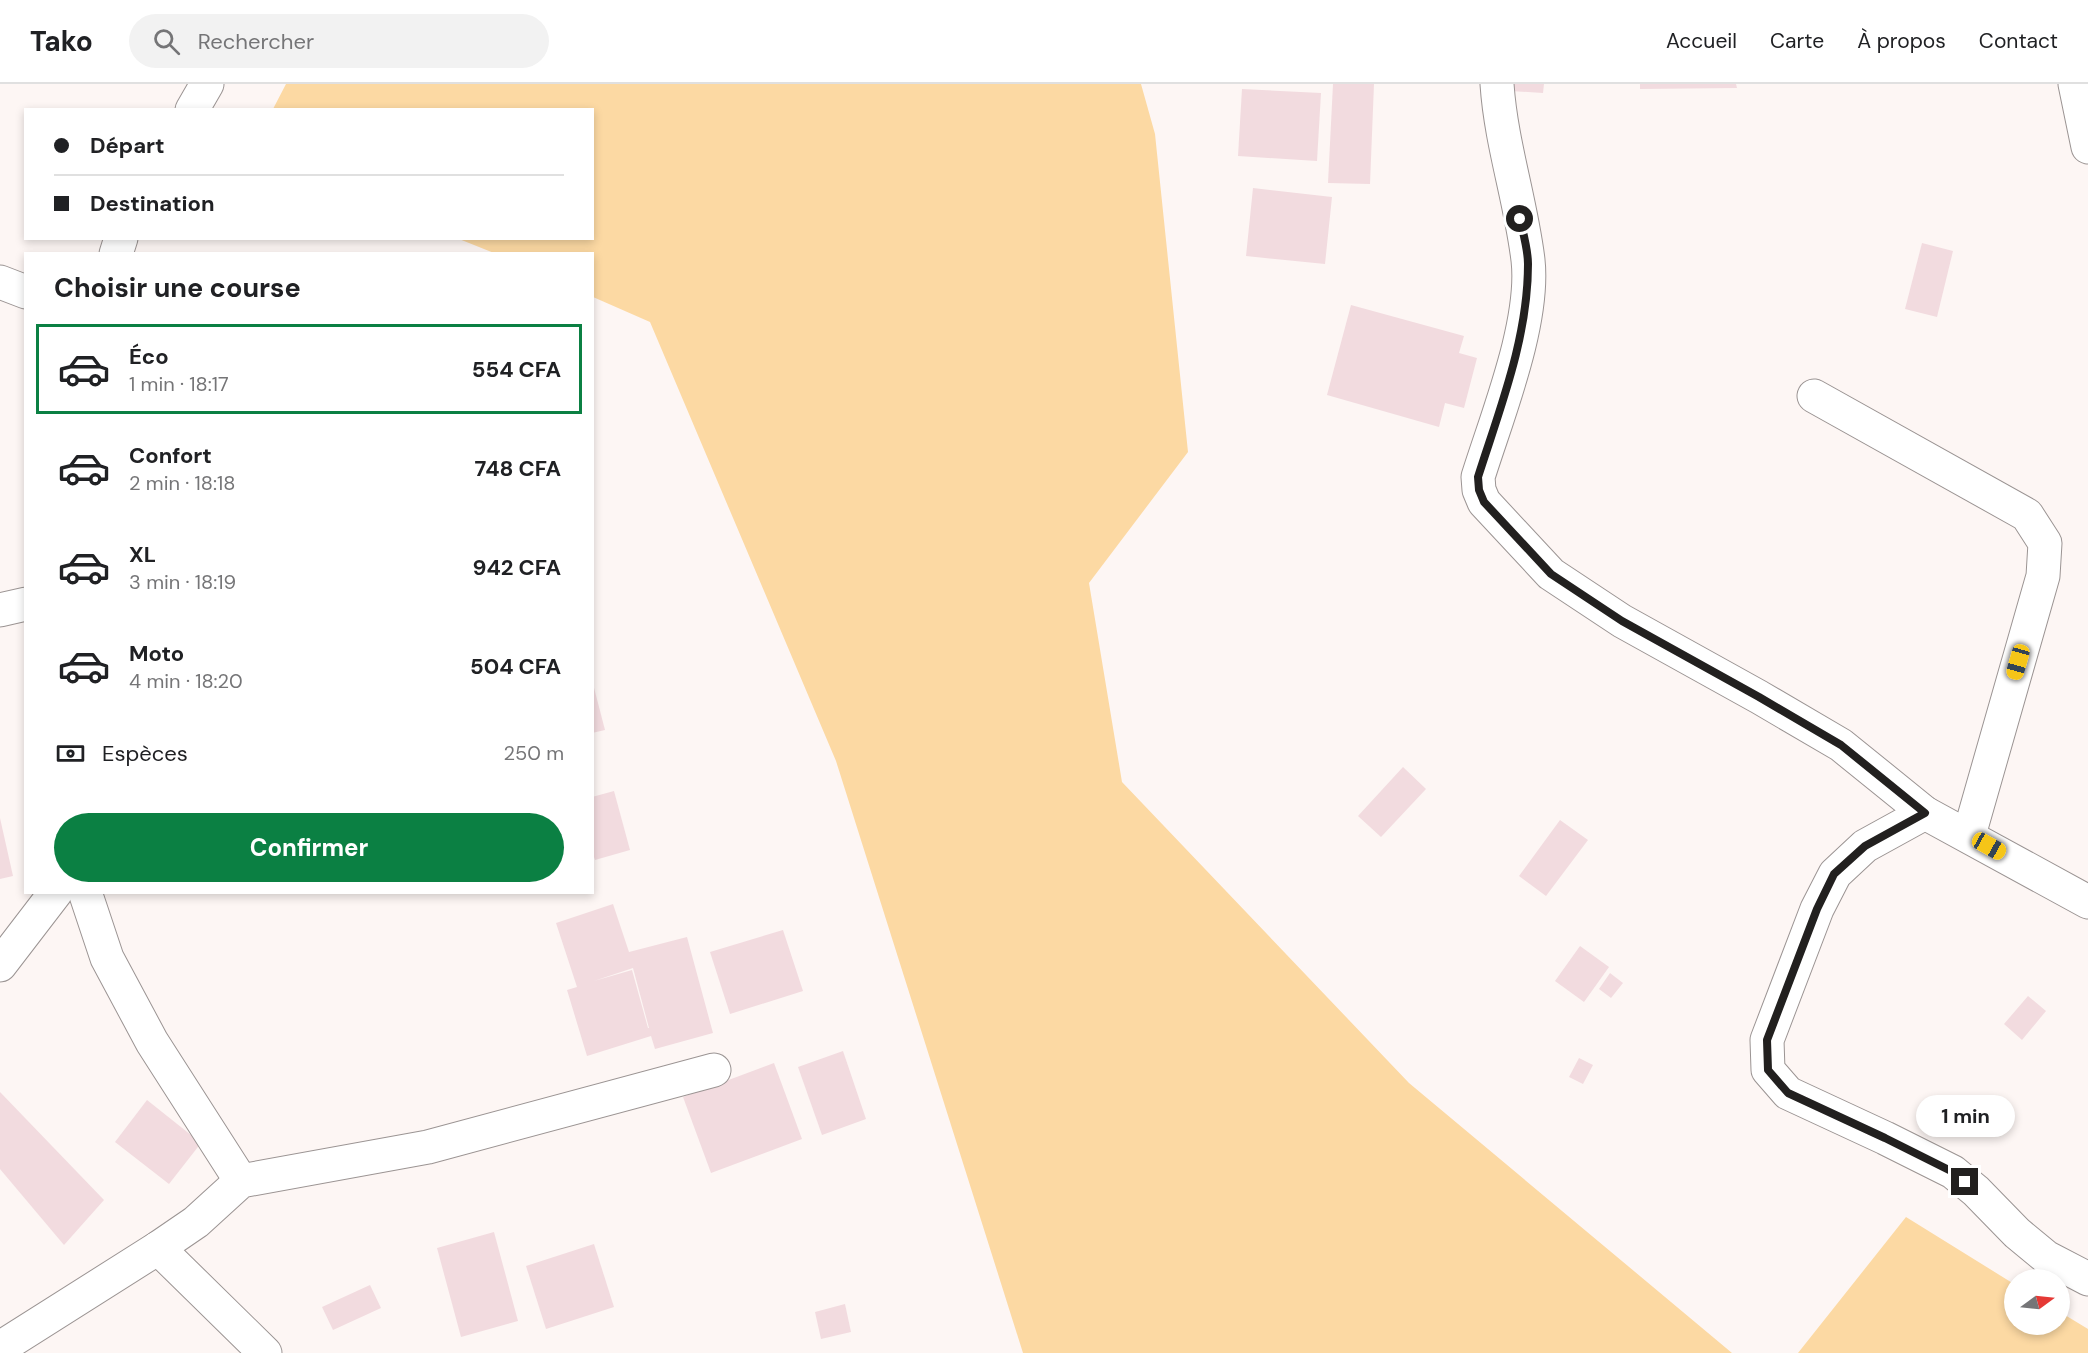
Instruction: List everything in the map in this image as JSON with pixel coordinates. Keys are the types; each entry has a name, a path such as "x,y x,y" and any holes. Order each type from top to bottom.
{"street":[{"path":"193,108 207,84"},
{"path":"1497,84 1499,113 1528,261 1526,301 1517,352 1478,477 1479,490 1484,502 1551,574 1622,621 1841,745 1925,813 2088,902"},
{"path":"2075,84 2088,147"},
{"path":"0,282 24,291"},
{"path":"1814,396 2027,515 2045,543 2043,576 1969,835"},
{"path":"0,610 24,604"},
{"path":"1925,813 1865,846 1834,874 1817,909 1767,1040 1768,1070 1788,1093 1953,1172 2046,1257 2088,1279"},
{"path":"0,964 54,894"},
{"path":"86,894 107,958 141,1021 241,1181"},
{"path":"0,1348 196,1222 241,1181 428,1146 714,1070"},
{"path":"158,1248 265,1353"}],"shaded area":[{"path":"286,84 1141,84 1155,134 1188,452 1089,583 1122,782 1409,1083 1732,1353 1023,1353 836,761 650,322 594,297 594,252 492,252 462,240 594,240 594,108 274,108"},
{"path":"1906,1217 2004,1278 2004,1335 2070,1335 2070,1318 2088,1329 2088,1353 1798,1353"}],"building":[{"path":"1333,84 1374,84 1370,184 1328,183"},
{"path":"1510,84 1544,84 1543,93 1510,91"},
{"path":"1640,84 1736,84 1737,88 1640,89"},
{"path":"1242,89 1321,93 1317,161 1238,156"},
{"path":"1253,188 1332,197 1325,264 1246,256"},
{"path":"1922,243 1953,251 1937,317 1905,309"},
{"path":"1351,305 1464,336 1459,353 1477,358 1464,408 1445,403 1439,427 1327,395"},
{"path":"594,688 605,730 594,733"},
{"path":"1403,767 1426,789 1381,837 1358,816"},
{"path":"614,791 630,850 595,860 594,796"},
{"path":"0,818 13,876 0,879"},
{"path":"1560,820 1588,840 1546,896 1519,876"},
{"path":"613,904 629,952 687,937 713,1033 655,1049 651,1036 587,1056 567,990 577,987 556,923","holes":["633,968 649,1028 632,970 594,981"]},
{"path":"783,930 803,991 730,1014 710,952"},
{"path":"1580,946 1609,967 1584,1002 1555,981"},
{"path":"1610,973 1623,983 1611,998 1599,989"},
{"path":"2028,996 2046,1011 2022,1040 2004,1024"},
{"path":"843,1051 866,1119 822,1135 798,1067"},
{"path":"1579,1058 1593,1065 1583,1084 1569,1077"},
{"path":"774,1063 802,1139 711,1173 683,1097"},
{"path":"0,1092 104,1200 64,1245 0,1169"},
{"path":"147,1100 201,1143 169,1184 115,1142"},
{"path":"494,1232 518,1321 461,1337 437,1248"},
{"path":"594,1244 614,1307 546,1329 526,1266"},
{"path":"370,1285 381,1308 333,1330 322,1307"},
{"path":"845,1304 851,1332 821,1339 815,1312"}],"route":[{"path":"1520,219 1528,261 1526,301 1517,352 1478,477 1479,490 1484,502 1551,574 1622,621 1841,745 1925,813 1865,846 1834,874 1817,909 1767,1040 1768,1070 1788,1093 1953,1172 1965,1182"}]}
